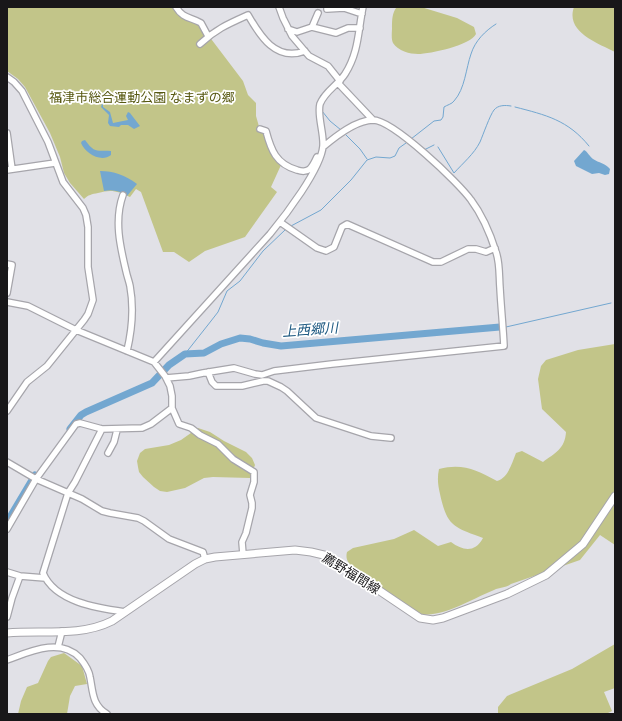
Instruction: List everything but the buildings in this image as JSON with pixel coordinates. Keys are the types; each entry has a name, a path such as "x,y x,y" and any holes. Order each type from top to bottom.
{"main road":[{"name":"薦野福間線","path":"7,633 92,629 101,626 124,612 195,564 205,559 295,550 323,555 332,559 420,618 433,620 443,618 508,594 546,575 584,544 615,496"}],"street":[{"path":"176,7 184,16 201,23 208,36"},
{"path":"166,377 189,376 234,368 255,374 262,374 274,371 332,364 504,346 499,264 490,234 476,208 452,178 405,137 384,124 373,120 339,82 328,66 323,62 312,58 304,51 288,29 280,7"},
{"path":"154,362 280,222 314,172 323,147 319,108 328,91 339,82 348,69 356,52 363,7"},
{"path":"327,8 344,8 362,14"},
{"path":"312,27 318,13"},
{"path":"200,44 218,29 248,15 257,32 273,47 288,54 298,54 304,51"},
{"path":"288,29 297,32 312,27 336,33 348,28 360,28"},
{"path":"7,77 22,91 43,131 63,182 83,208 88,221 88,267 93,300 88,314 76,330 47,366 27,382 7,411"},
{"path":"323,147 336,136 348,129 373,120"},
{"path":"260,128 266,130 271,147 284,165 303,172 307,171 313,165 323,137"},
{"path":"7,132 10,169 55,163"},
{"path":"123,195 118,216 120,241 130,287 132,323 127,351"},
{"path":"280,222 317,248 326,251 334,248 342,227 347,224 433,262 441,262 468,249 476,249 482,252 495,248"},
{"path":"7,264 12,265 7,293"},
{"path":"7,302 28,306 76,330 154,362 166,377 172,396 172,408 179,424 191,428 200,435 218,444 233,459 254,472 254,482 250,495 252,508 246,533 242,542 243,554"},
{"path":"208,372 212,382 216,386 242,386 268,381 287,391 316,418 371,436 391,438"},
{"path":"7,528 34,477 76,424 80,423 102,429 116,430 142,428 151,424 172,408"},
{"path":"102,429 68,493 43,571 45,578 61,595 66,598 106,610 124,612"},
{"path":"108,453 114,442 116,430"},
{"path":"7,462 34,477 110,514 138,518 169,539 203,552 205,559"},
{"path":"7,572 20,576 45,578"},
{"path":"7,617 20,576"},
{"path":"58,647 62,631"},
{"path":"7,660 36,650 58,647 66,649 77,655 85,665 89,672 93,695 102,712 107,714"}],"green space":[{"name":"福津市総合運動公園 なまずの郷","path":"7,7 177,7 179,10 196,19 243,81 248,95 256,103 256,116 260,130 264,131 281,165 271,187 277,192 245,237 205,251 189,262 174,252 163,252 141,192 136,189 130,197 118,192 107,191 90,195 84,199 70,183 64,173 60,157 50,133 25,87 18,79 7,71"},
{"path":"397,7 421,7 457,18 474,27 476,34 467,42 440,51 418,54 404,52 395,46 392,40 392,22 394,11"},
{"path":"574,7 615,7 615,52 585,36 579,30 574,23 572,16"},
{"path":"615,344 615,545 600,535 580,560 496,589 450,610 421,615 349,564 347,560 347,552 353,548 394,539 414,530 438,546 451,542 464,549 468,549 473,548 480,543 483,538 458,528 445,513 439,488 439,469 448,467 462,467 476,471 497,481 504,477 507,473 516,453 522,451 543,462 559,450 564,443 566,432 542,409 538,379 541,366 546,360 578,350"},
{"path":"198,428 210,432 246,452 252,458 255,465 250,478 204,478 185,488 167,492 160,491 143,477 139,472 137,461 140,453 145,449 169,445 181,440"},
{"path":"615,644 615,688 604,692 612,711 606,714 498,714 498,707 507,696 572,669"},
{"path":"64,653 82,666 87,684 75,686 70,696 67,714 18,714 21,701 27,687 38,683 51,657"}],"water":[{"path":"104,92 105,96 109,96 103,102 103,107 110,112 113,123 128,120 126,116 128,112 140,126 134,129 128,125 121,125 119,127 110,126 108,123 109,115 101,107"},
{"path":"85,140 96,150 111,151 111,155 103,158 94,156 83,147 81,143"},
{"path":"584,150 593,159 608,167 610,169 609,174 592,174 576,166 574,161"},
{"path":"100,171 119,174 137,184 127,196 116,191 104,191"}],"waterway":[{"path":"411,139 434,121 441,120 443,117 444,107 451,104 461,91 471,54 475,45 484,33 496,24"},
{"path":"319,58 326,62"},
{"path":"318,103 321,95 332,84"},
{"path":"438,147 454,173 478,146 494,110 502,106 511,106"},
{"path":"515,107 546,116 565,124 581,137 589,146"},
{"path":"322,111 330,121 341,130"},
{"path":"344,133 360,149 367,159"},
{"path":"291,226 321,210 351,180 367,160 376,157 390,158 395,156 399,148 406,143"},
{"path":"424,150 434,145"},
{"path":"185,354 218,312 227,291 240,281 263,251 285,230"},
{"name":"上西郷川","path":"506,327 611,303"},
{"name":"上西郷川","path":"70,429 81,415 86,412 152,383 169,365 185,354 204,353 221,344 240,338 281,346 500,327"},
{"name":"上西郷川","path":"7,522 35,475"}]}
